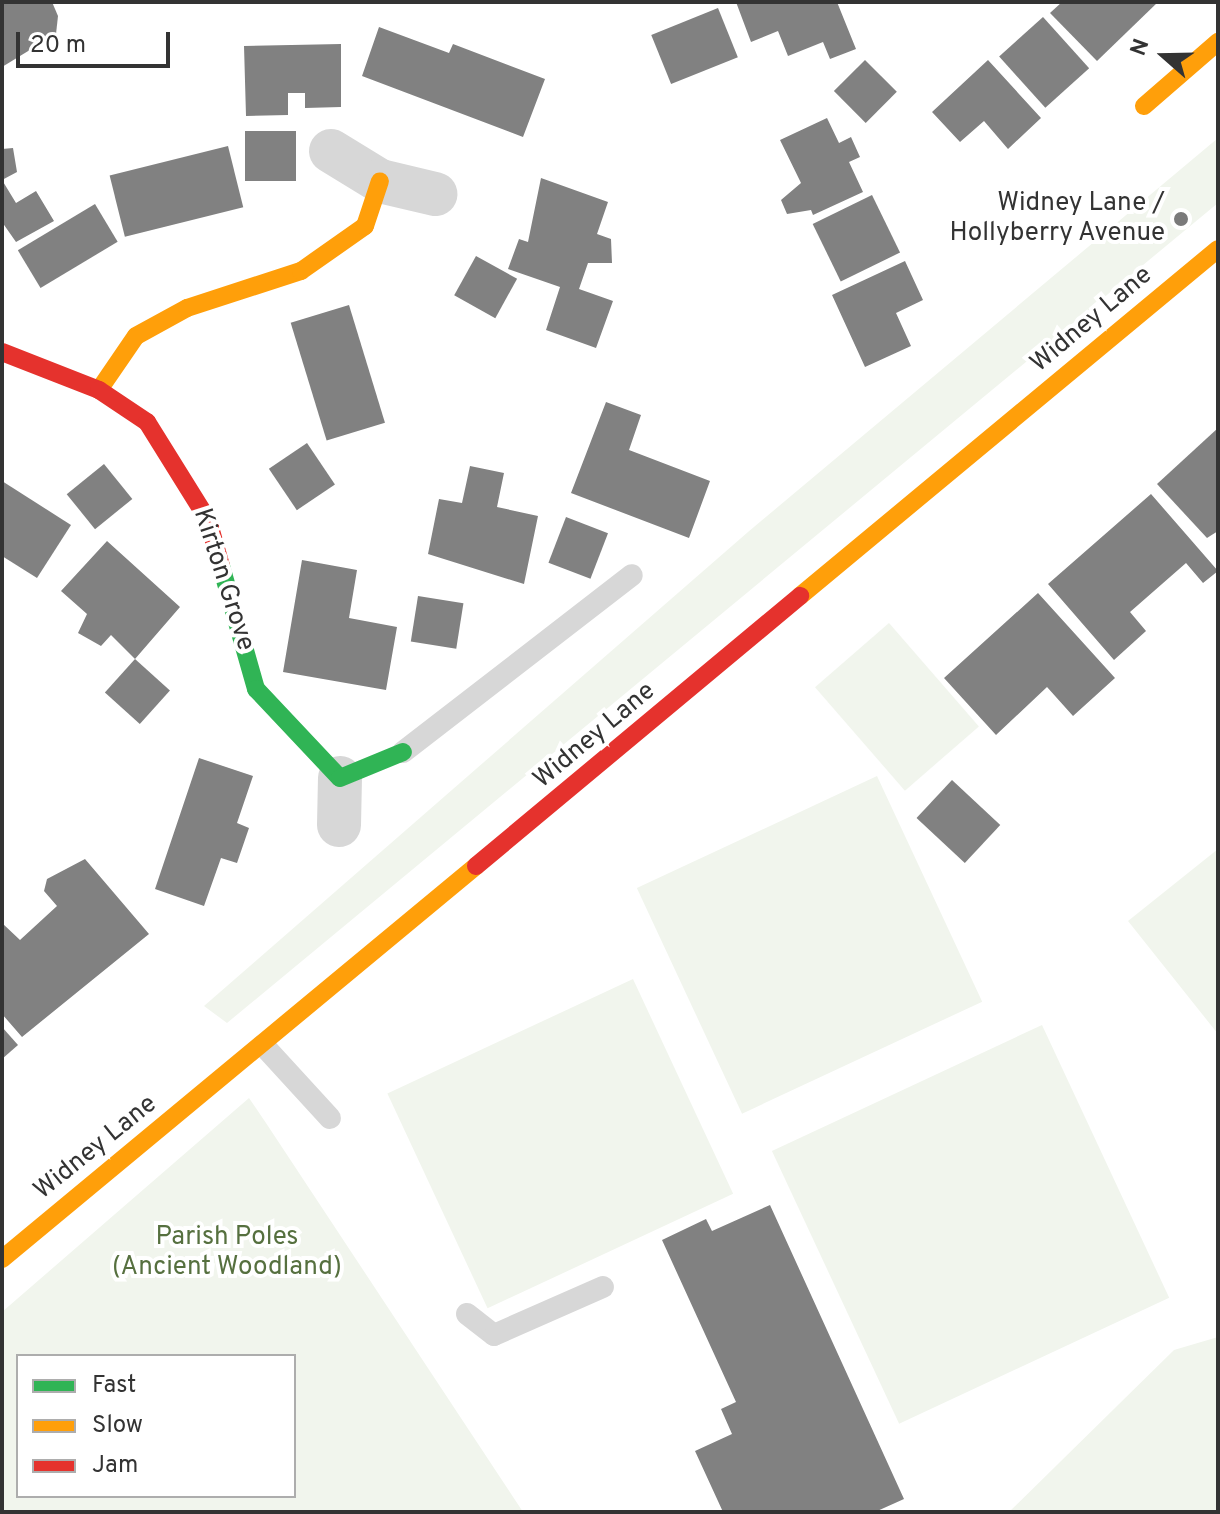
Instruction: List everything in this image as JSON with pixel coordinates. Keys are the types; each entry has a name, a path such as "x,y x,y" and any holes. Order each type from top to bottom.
{"street":[{"path":"1144,106 1218,42"},
{"path":"331,151 380,181 435,194"},
{"path":"99,390 136,336 187,308 301,271 365,226 380,181"},
{"name":"Widney Lane","path":"2,1259 1215,256"},
{"name":"Kirton Grove","path":"2,352 99,390 147,422 177,462 208,520 256,689 340,778"},
{"path":"339,825 340,778 403,752"}],"lane":[{"path":"403,752 632,575"},
{"path":"263,1045 330,1118"},
{"path":"467,1314 494,1335 603,1287"}],"green space":[{"path":"1218,138 1218,203 227,1023 204,1006 748,532"},
{"path":"889,623 979,726 905,791 815,687"},
{"path":"877,776 982,1002 742,1114 637,888"},
{"path":"1218,849 1218,1034 1128,921"},
{"path":"633,979 733,1194 488,1308 387,1094"},
{"path":"1042,1025 1169,1298 899,1424 772,1151"},
{"name":"Parish Poles (Ancient Woodland)","path":"249,1098 523,1512 2,1512 2,1312"},
{"path":"1218,1337 1218,1512 1009,1512 1174,1350"}],"building":[{"path":"2,2 52,2 58,16 56,34 2,67"},
{"path":"736,2 837,2 856,49 830,59 823,42 788,56 778,31 751,42"},
{"path":"1062,2 1158,2 1097,61 1050,13"},
{"path":"718,8 738,57 671,84 651,35"},
{"path":"1043,17 1089,68 1045,108 999,56"},
{"path":"379,27 449,53 453,44 545,79 523,137 362,76"},
{"path":"341,44 341,107 305,108 305,93 288,93 288,115 246,116 244,46"},
{"path":"865,60 897,92 866,123 834,91"},
{"path":"988,60 1041,118 1008,149 984,121 960,142 932,112"},
{"path":"827,118 839,143 851,137 860,157 849,162 863,192 813,215 811,210 787,214 781,200 801,183 780,140"},
{"path":"245,131 296,131 296,181 245,181"},
{"path":"228,146 243,207 125,237 110,176"},
{"path":"13,148 17,172 2,180 2,149"},
{"path":"541,178 608,202 597,234 611,239 612,263 588,263 579,289 613,301 596,348 546,330 560,287 508,269 519,239 528,242"},
{"path":"2,180 16,203 36,191 54,221 16,242 2,222"},
{"path":"872,195 900,253 841,281 813,224"},
{"path":"95,204 118,242 41,288 18,250"},
{"path":"476,256 517,279 495,318 454,295"},
{"path":"905,261 923,300 896,313 911,346 865,367 832,295"},
{"path":"349,305 385,423 327,440 291,323"},
{"path":"606,402 641,415 629,450 710,481 689,538 571,493"},
{"path":"1218,428 1218,531 1207,538 1157,484"},
{"path":"307,443 335,484 297,510 269,469"},
{"path":"104,464 132,499 95,529 67,494"},
{"path":"470,466 504,473 497,507 538,516 524,584 428,554 439,499 462,503"},
{"path":"2,481 71,525 37,578 2,556"},
{"path":"1151,494 1218,571 1203,583 1186,563 1130,612 1146,631 1114,660 1048,584"},
{"path":"566,517 608,533 590,579 548,563"},
{"path":"107,541 180,607 135,659 111,635 101,646 78,633 87,614 61,591"},
{"path":"302,560 357,570 349,618 397,627 386,690 283,672"},
{"path":"1038,593 1115,678 1073,716 1047,687 996,735 944,678"},
{"path":"418,596 463,603 456,649 411,641"},
{"path":"135,659 170,690 140,724 105,692"},
{"path":"199,758 253,776 237,823 249,828 237,863 221,858 204,906 155,889"},
{"path":"952,780 1000,825 965,863 917,818"},
{"path":"85,859 149,934 22,1037 2,1014 2,923 20,940 57,906 44,891 47,879"},
{"path":"2,1027 18,1045 2,1059"},
{"path":"770,1205 904,1499 875,1512 723,1512 695,1451 732,1434 721,1409 736,1402 662,1240 706,1219 712,1231"}],"traffic: fast":[{"path":"221,566 256,689 340,778 403,752"}],"traffic: slow":[{"path":"1144,106 1218,42"},
{"path":"99,390 136,336 187,308 301,271 365,226 380,181"},
{"path":"800,596 1218,249"},
{"path":"2,1259 476,866"}],"traffic: jam":[{"path":"2,352 99,390 147,422 208,520 221,566"},
{"path":"476,866 800,596"}],"place":[{"name":"Widney Lane / Hollyberry Avenue","path":"1181,219"}]}
